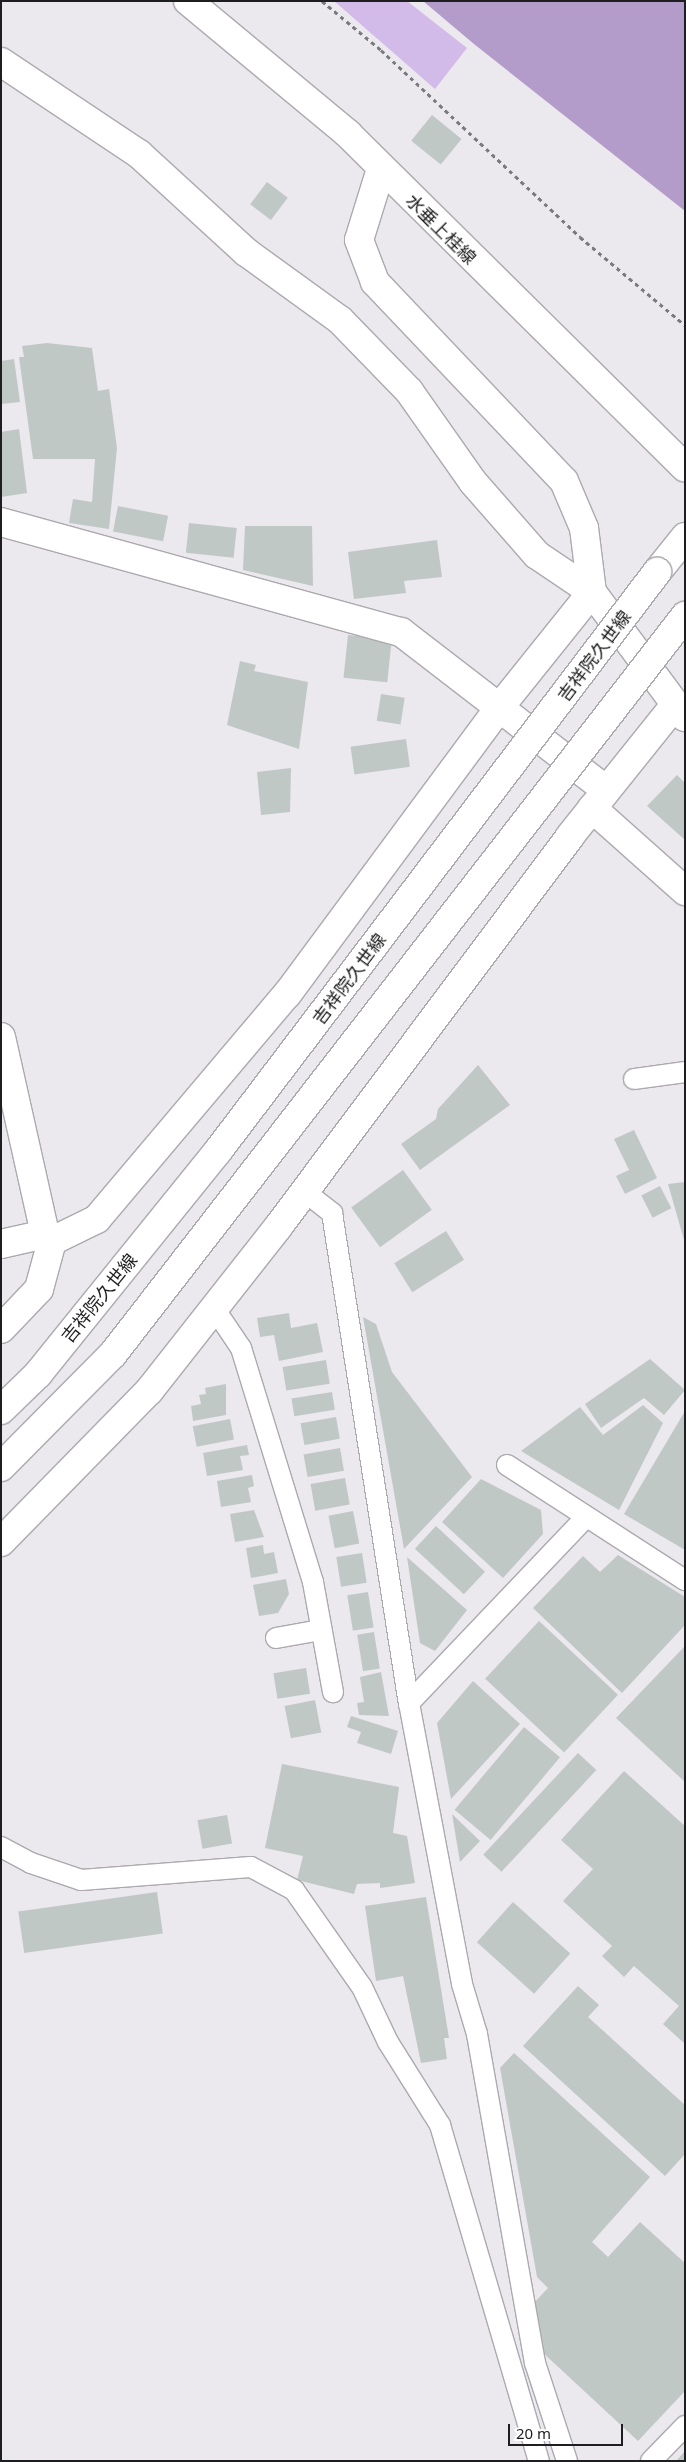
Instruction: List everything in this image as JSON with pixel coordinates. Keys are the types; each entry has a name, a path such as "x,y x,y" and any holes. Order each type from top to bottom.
{"street":[{"name":"水垂上桂線","path":"188,1 348,134 381,169 685,468"},
{"path":"1,62 139,154 246,252 340,320 408,391 473,482 538,555 592,592 680,711 599,799 304,1191 149,1391 1,1542"},
{"path":"1,1244 49,1237 97,1219 280,1002 499,708 592,592 584,528 564,481 374,282 359,240 381,169"},
{"path":"1,522 401,632 499,708 599,799 685,891"},
{"name":"吉祥院久世線","path":"1,1410 38,1374 218,1151 657,572 685,538"},
{"path":"1,1467 113,1354 685,616"},
{"path":"1,1037 49,1237 38,1289 1,1329"}],"lane":[{"path":"634,1079 685,1072"},
{"path":"304,1191 332,1213 409,1703 462,1984 477,2034 534,2363 567,2461"},
{"path":"214,1308 241,1348 313,1582 333,1692"},
{"path":"507,1466 685,1580"},
{"path":"409,1703 586,1517"},
{"path":"276,1638 321,1630"},
{"path":"1,1847 31,1863 81,1880 251,1867 294,1890 362,1987 388,2042 440,2125 539,2461"},
{"path":"651,2461 685,2426"}],"path":[{"path":"322,1 381,50 580,237 685,325"}],"shaded area":[{"path":"334,1 407,1 467,48 435,89"},
{"path":"423,1 685,1 685,211 474,44"}],"building":[{"path":"432,115 462,139 441,165 411,141"},
{"path":"267,182 288,198 271,220 250,204"},
{"path":"47,343 92,348 98,391 109,389 117,448 109,529 69,523 73,499 92,502 95,459 33,459 19,357 24,357 22,346"},
{"path":"14,359 20,402 1,404 1,361"},
{"path":"19,429 27,493 1,497 1,432"},
{"path":"118,506 168,516 163,541 113,532"},
{"path":"189,523 237,528 234,558 186,553"},
{"path":"245,526 312,526 313,586 243,570"},
{"path":"437,540 442,577 404,581 406,593 354,599 348,552"},
{"path":"348,635 392,640 387,682 344,678"},
{"path":"240,661 256,665 254,671 308,682 299,749 227,725"},
{"path":"381,694 405,698 400,724 377,721"},
{"path":"406,739 410,767 354,775 351,747"},
{"path":"291,768 290,812 261,815 257,772"},
{"path":"677,775 685,783 685,840 647,806"},
{"path":"478,1065 510,1105 420,1170 401,1144 436,1119 438,1109"},
{"path":"634,1130 657,1178 625,1194 616,1176 629,1170 614,1139"},
{"path":"403,1170 432,1210 380,1247 351,1208"},
{"path":"685,1182 685,1240 684,1240 668,1184"},
{"path":"660,1186 671,1208 653,1218 641,1196"},
{"path":"446,1231 464,1260 412,1292 394,1263"},
{"path":"289,1313 291,1328 317,1323 323,1352 279,1361 274,1335 260,1337 257,1318"},
{"path":"363,1317 376,1324 392,1372 472,1477 404,1549"},
{"path":"650,1359 685,1390 664,1415 644,1398 601,1428 585,1404"},
{"path":"326,1360 330,1384 286,1391 283,1367"},
{"path":"226,1384 226,1415 193,1421 191,1406 201,1404 199,1395 206,1394 205,1388"},
{"path":"332,1392 335,1410 294,1416 292,1398"},
{"path":"643,1405 663,1423 619,1510 521,1451 580,1407 603,1435"},
{"path":"685,1411 685,1550 624,1514"},
{"path":"336,1417 340,1439 304,1445 301,1423"},
{"path":"230,1419 234,1440 197,1447 193,1426"},
{"path":"247,1445 249,1455 240,1456 243,1470 207,1476 203,1453"},
{"path":"340,1448 344,1471 308,1477 304,1454"},
{"path":"252,1475 254,1486 248,1488 251,1502 221,1507 217,1481"},
{"path":"345,1478 350,1505 315,1511 311,1484"},
{"path":"481,1479 541,1510 543,1534 503,1578 442,1522"},
{"path":"254,1510 264,1537 235,1542 230,1514"},
{"path":"353,1511 359,1543 335,1548 328,1516"},
{"path":"436,1526 485,1572 464,1594 415,1549"},
{"path":"263,1545 264,1554 274,1552 278,1573 251,1578 246,1548"},
{"path":"362,1553 367,1583 341,1587 336,1557"},
{"path":"618,1555 685,1597 685,1625 622,1693 533,1608 583,1556 600,1572"},
{"path":"407,1557 467,1610 435,1651 420,1643"},
{"path":"286,1579 289,1594 278,1613 259,1616 253,1585"},
{"path":"368,1592 374,1628 353,1631 347,1595"},
{"path":"539,1621 618,1695 564,1752 485,1679"},
{"path":"374,1632 380,1669 363,1671 357,1635"},
{"path":"685,1646 685,1782 616,1718"},
{"path":"306,1668 310,1694 277,1699 273,1673"},
{"path":"381,1672 389,1716 359,1715 357,1703 364,1702 360,1677"},
{"path":"473,1681 520,1724 451,1799 437,1723"},
{"path":"315,1700 321,1732 291,1738 285,1706"},
{"path":"351,1716 398,1731 391,1754 357,1743 361,1732 347,1727"},
{"path":"524,1727 560,1757 491,1840 455,1810"},
{"path":"578,1753 596,1770 501,1872 483,1855"},
{"path":"282,1764 399,1787 393,1833 407,1836 415,1883 380,1888 380,1883 357,1884 354,1894 297,1880 303,1856 265,1848"},
{"path":"624,1771 685,1826 685,2044 663,2024 679,2006 634,1966 624,1977 602,1956 612,1946 563,1901 593,1869 561,1840"},
{"path":"452,1814 480,1841 460,1862"},
{"path":"227,1815 232,1844 202,1849 197,1820"},
{"path":"157,1892 163,1934 24,1953 18,1911"},
{"path":"426,1897 449,2038 444,2038 447,2059 421,2063 403,1976 376,1981 365,1906"},
{"path":"513,1902 570,1954 534,1994 477,1942"},
{"path":"578,1986 599,2005 588,2017 685,2105 685,2154 665,2176 523,2046"},
{"path":"514,2053 650,2177 592,2242 608,2257 640,2222 685,2263 685,2391 638,2441 541,2351 531,2306 548,2288 537,2277 500,2068"},
{"path":"685,2451 685,2461 676,2461"}]}
